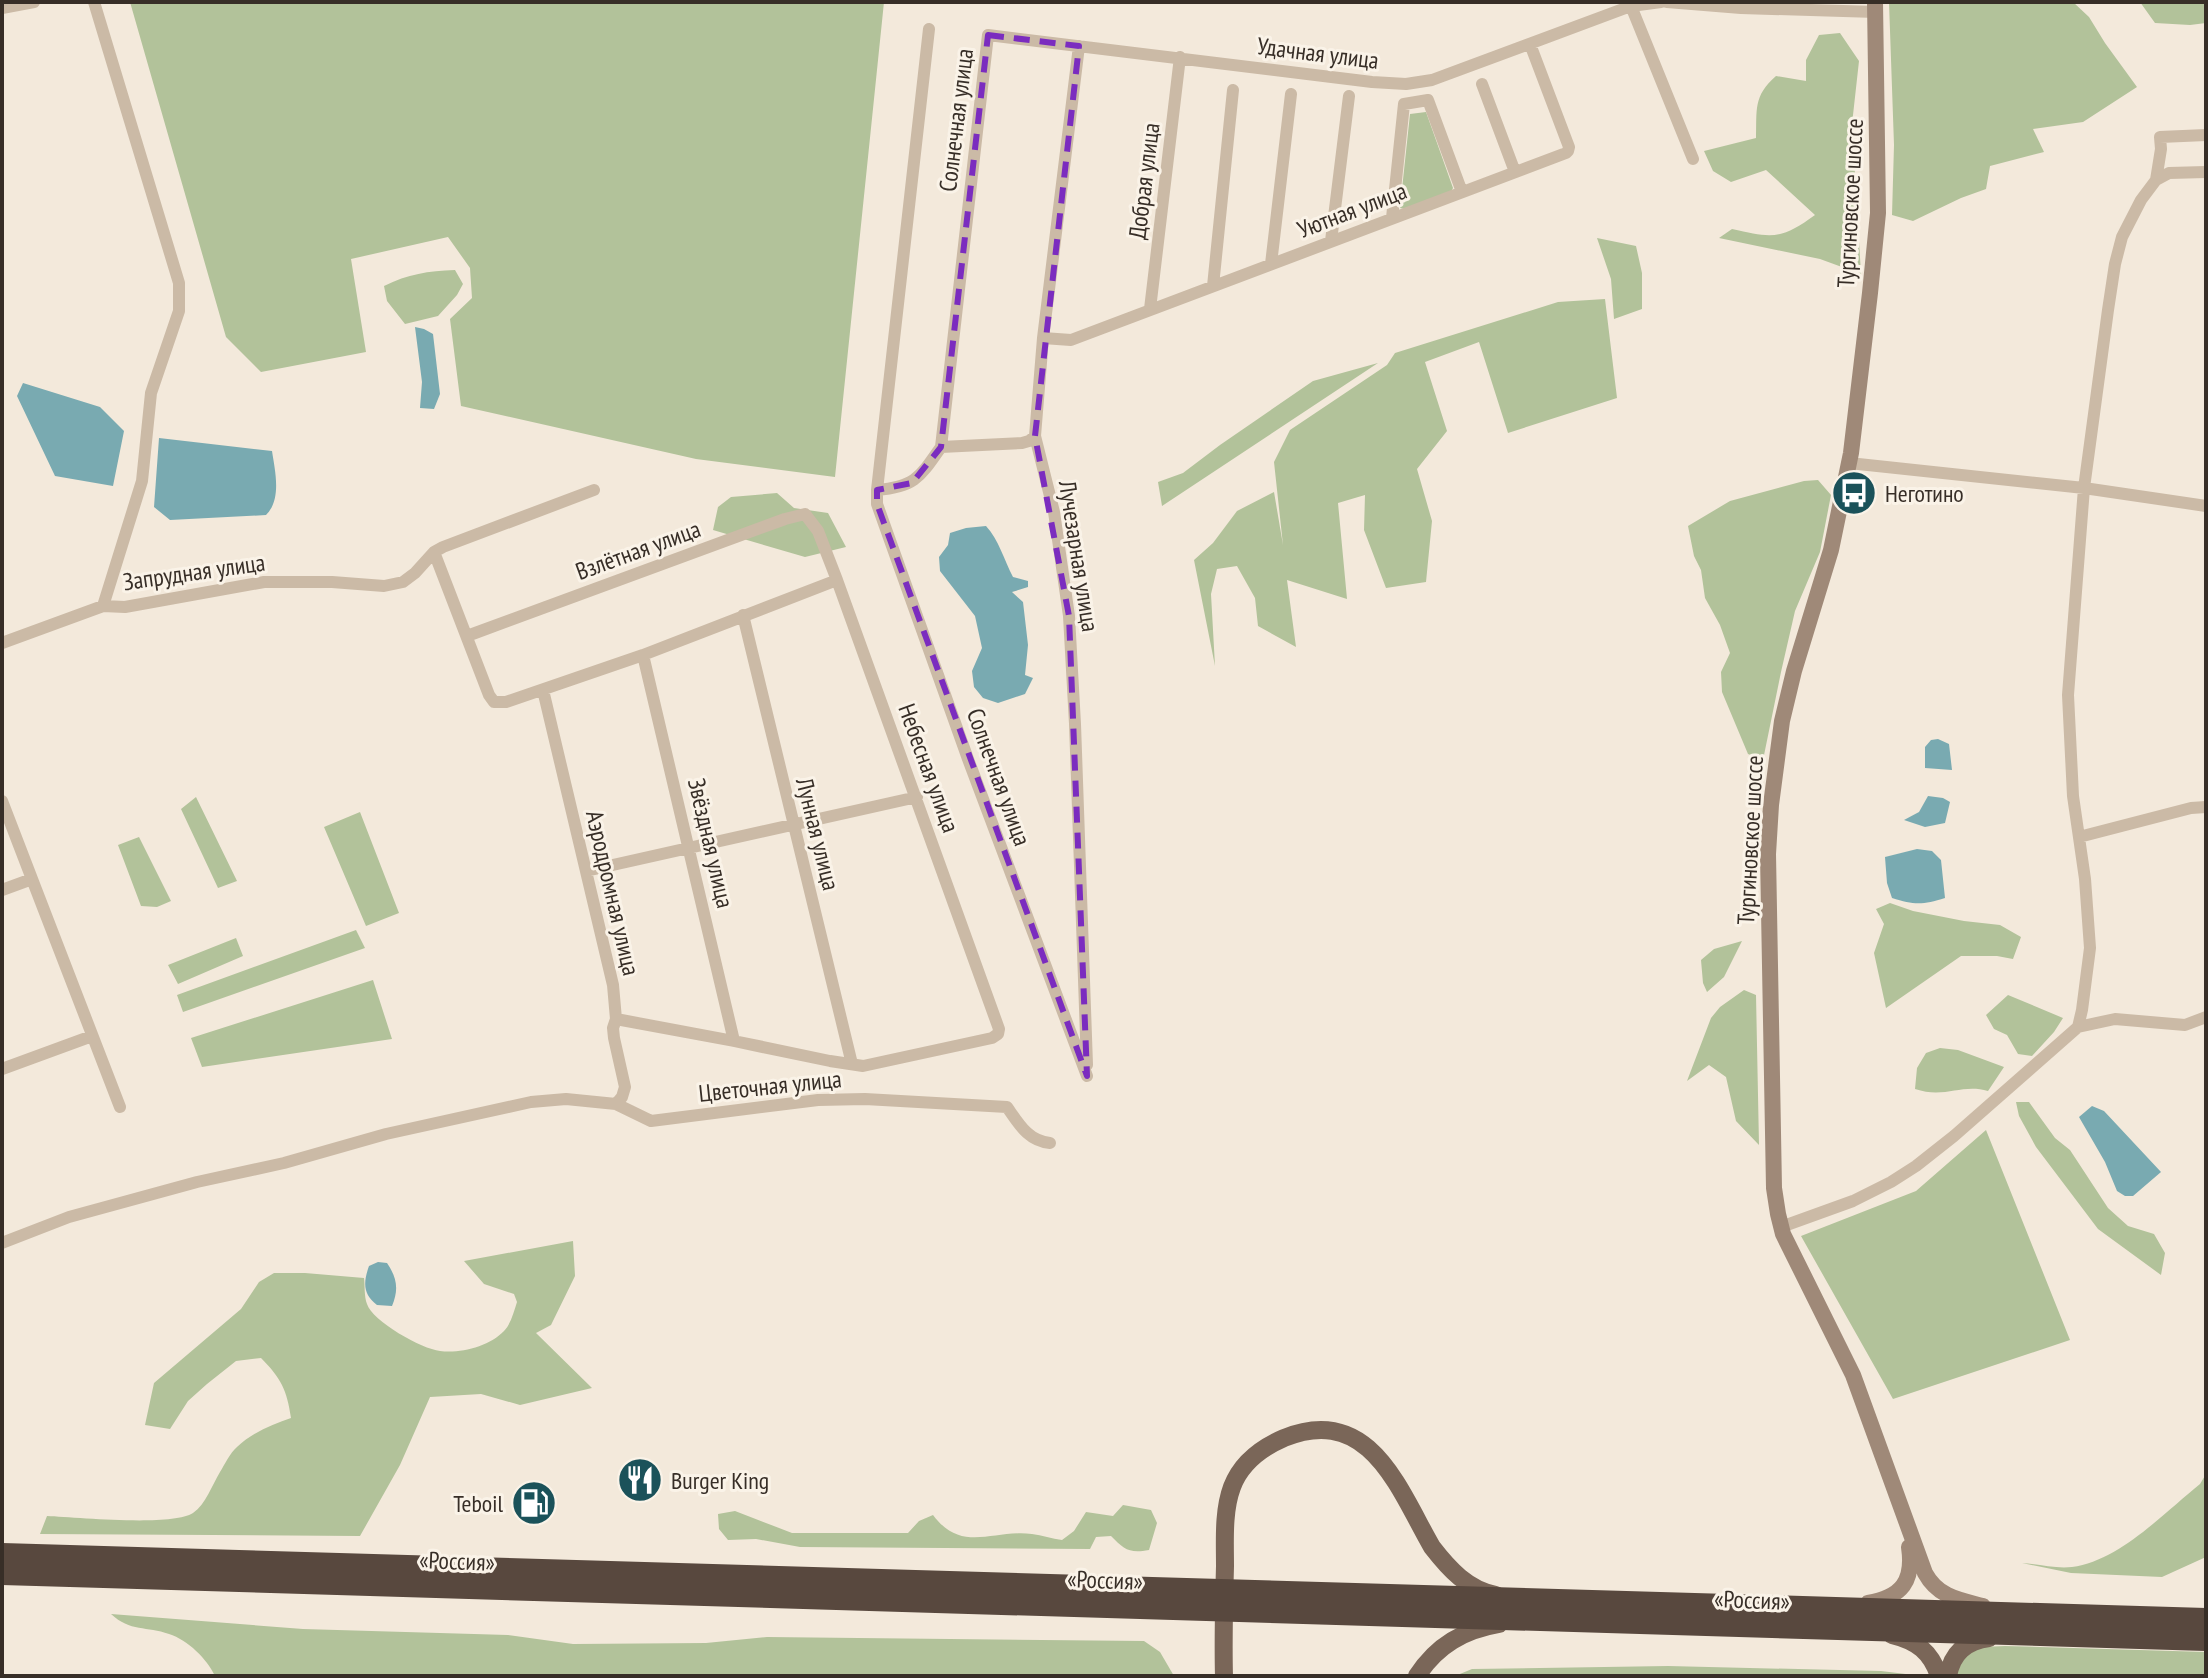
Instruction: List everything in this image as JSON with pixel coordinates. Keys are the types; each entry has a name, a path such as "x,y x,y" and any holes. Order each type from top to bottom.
{"highway":[{"name":"«Россия»","path":"2,1554 1525,1609 1870,1629 2206,1619"},
{"name":"«Россия»","path":"2,1574 1525,1609 1829,1609 2206,1640"}],"main road":[{"name":"Тургиновское шоссе","path":"1876,7 1878,213 1849,463 1831,550 1787,696 1771,805 1768,870 1774,1188 1781,1227 1853,1375 1928,1578 1940,1592 2016,1624"},
{"path":"1224,1676 1225,1535 1233,1486 1257,1453 1306,1431 1340,1434 1368,1448 1388,1468 1432,1547 1452,1571 1485,1593 1525,1609"},
{"name":"Тургиновское шоссе","path":"1829,1609 1884,1600 1901,1588 1911,1562 1905,1522"},
{"path":"1417,1676 1430,1658 1452,1639 1525,1609"},
{"path":"1948,1676 1956,1655 1969,1643 2016,1624"},
{"path":"1870,1629 1918,1644 1932,1659 1939,1676"}],"street":[{"path":"2,8 34,2"},
{"path":"94,2 179,283 179,311 151,393 142,481 103,606"},
{"name":"Удачная улица","path":"988,35 1406,84 1432,80 1631,6 1661,2"},
{"path":"1667,2 1741,8 1876,7"},
{"path":"1631,6 1693,159"},
{"name":"Солнечная улица","path":"929,29 877,504 1087,1076"},
{"name":"Солнечная улица","path":"941,447 988,35"},
{"name":"Уютная улица","path":"1043,338 1071,340 1566,153 1569,149 1530,44"},
{"name":"Лучезарная улица","path":"1079,46 1043,338 1035,436 1054,512 1069,616 1087,1076"},
{"name":"Добрая улица","path":"1150,309 1180,57"},
{"path":"1482,84 1515,172"},
{"path":"1213,286 1233,90"},
{"path":"1271,264 1291,94"},
{"path":"1331,241 1349,96"},
{"path":"1392,218 1404,104 1428,100 1462,192"},
{"path":"2156,180 2160,137 2206,135"},
{"path":"2078,1027 2090,948 2085,879 2073,796 2068,695 2084,488 2115,264 2122,237 2141,200 2156,180 2169,173 2206,172"},
{"path":"877,490 912,483 941,447 1022,443 1035,436"},
{"path":"1849,463 2084,488 2206,506"},
{"path":"594,490 434,552 494,702 506,702 643,655 837,580"},
{"name":"Взлётная улица","path":"467,636 794,516 805,514 818,531"},
{"name":"Небесная улица","path":"818,531 999,1029 992,1038 863,1066 852,1064"},
{"name":"Запрудная улица","path":"2,643 103,606 125,607 264,582 384,586 403,582 434,552"},
{"name":"Лунная улица","path":"743,615 852,1064"},
{"name":"Звёздная улица","path":"643,655 734,1041"},
{"name":"Аэродромная улица","path":"543,690 613,985 614,1038 625,1087 616,1104"},
{"path":"586,871 917,797"},
{"path":"2,801 120,1107"},
{"path":"2079,837 2191,808 2206,807"},
{"path":"2,890 32,879"},
{"path":"1781,1227 1853,1201 1916,1166 2078,1027 2115,1019 2185,1025 2206,1017"},
{"path":"616,1019 852,1064"},
{"path":"2,1069 92,1036"},
{"name":"Цветочная улица","path":"2,1243 69,1217 197,1182 284,1163 386,1134 531,1102 566,1099 616,1104 651,1121 818,1100 865,1099 1007,1107 1025,1131 1038,1142 1050,1143"}],"highlighted area":[{"path":"988,35 1079,46 1035,436 1069,616 1087,1076 877,504 877,490 912,483 941,447"}],"green space":[{"path":"130,2 884,2 835,477 696,459 461,406 450,319 472,298 470,268 448,237 351,259 366,352 261,372 226,337"},
{"path":"1889,2 2073,2 2089,17 2137,87 2083,122 2033,129 2044,152 1990,166 1986,189 1913,221 1892,215 1894,145"},
{"path":"2140,2 2206,2 2206,23 2155,23"},
{"path":"1840,33 1859,61 1852,124 1861,274 1820,259 1719,238 1732,229 1776,235 1793,229 1815,215 1766,170 1731,182 1713,171 1704,151 1756,138 1758,104 1763,90 1776,76 1806,81 1806,60 1819,35"},
{"path":"1426,112 1453,188 1450,194 1400,208 1410,114"},
{"path":"1597,238 1636,246 1642,273 1642,309 1614,319 1611,279"},
{"path":"455,270 463,284 438,316 405,324 387,301 384,286 418,274"},
{"path":"1605,299 1617,398 1508,433 1479,342 1425,362 1447,431 1417,469 1432,521 1426,582 1386,588 1364,530 1365,495 1338,503 1347,599 1287,580 1296,647 1258,626 1255,598 1237,566 1217,569 1211,594 1215,666 1194,560 1213,543 1237,511 1274,492 1283,545 1274,462 1290,430 1387,365 1395,353 1558,302"},
{"path":"1378,363 1162,506 1158,482 1183,473 1313,381"},
{"path":"1818,480 1831,495 1820,552 1795,611 1763,760 1748,754 1722,692 1721,672 1730,653 1720,625 1705,598 1701,570 1694,556 1688,526 1730,501"},
{"path":"777,493 794,508 828,513 846,547 805,557 713,530 718,507 731,497"},
{"path":"196,797 237,881 218,888 181,809"},
{"path":"360,812 399,913 366,926 324,827"},
{"path":"139,837 171,901 157,907 141,906 118,845"},
{"path":"1890,903 1913,911 2000,925 2021,937 2013,959 1961,956 1886,1008 1874,953 1884,924 1876,909"},
{"path":"356,930 365,948 183,1012 177,995"},
{"path":"236,938 243,956 178,984 168,965"},
{"path":"1742,941 1724,977 1707,992 1701,960 1714,949"},
{"path":"373,980 392,1039 202,1067 191,1038"},
{"path":"1744,990 1756,995 1759,1145 1736,1121 1726,1077 1709,1065 1687,1081 1711,1018 1720,1007"},
{"path":"2008,995 2063,1018 2032,1056 2018,1054 2007,1035 1994,1029 1986,1015"},
{"path":"1940,1048 1958,1050 2004,1067 1988,1091 1926,1092 1915,1089 1917,1068 1926,1053"},
{"path":"2016,1102 2029,1102 2055,1138 2070,1150 2108,1208 2128,1226 2154,1234 2165,1253 2161,1275 2098,1229 2036,1147 2019,1116"},
{"path":"1986,1130 2070,1340 1893,1399 1801,1236 1916,1191"},
{"path":"573,1241 575,1276 551,1325 536,1333 592,1388 520,1405 481,1394 430,1397 400,1465 360,1536 40,1534 47,1516 165,1520 193,1513 205,1500 237,1447 255,1433 291,1418 282,1385 261,1358 236,1361 188,1401 170,1429 145,1425 154,1383 241,1309 259,1282 274,1273 364,1278 367,1304 388,1326 432,1349 456,1351 483,1345 498,1336 509,1325 517,1302 514,1294 484,1284 464,1261"},
{"path":"2206,1474 2206,1557 2162,1577 2071,1573 2022,1563 2072,1567 2107,1556 2156,1521 2200,1484"},
{"path":"1123,1505 1151,1510 1157,1523 1149,1550 1127,1549 1111,1536 1096,1537 1090,1549 800,1547 756,1539 728,1540 719,1529 718,1514 735,1511 792,1533 908,1533 919,1521 933,1515 944,1527 967,1537 1018,1533 1062,1540 1074,1531 1086,1512 1113,1516"},
{"path":"111,1614 303,1629 508,1635 573,1644 706,1643 767,1637 1144,1641 1160,1652 1174,1676 215,1676 190,1645 161,1632 125,1624"},
{"path":"1981,1647 2206,1652 2206,1676 1956,1676 1961,1658"},
{"path":"1668,1666 1881,1671 1922,1676 1455,1676 1472,1669"}],"water":[{"path":"415,327 433,334 440,394 434,409 420,408 422,382"},
{"path":"23,383 100,407 124,431 113,486 55,476 17,396"},
{"path":"159,438 272,451 276,493 271,508 266,515 170,520 154,507"},
{"path":"986,526 1013,577 1028,581 1028,587 1012,592 1023,602 1028,645 1025,675 1033,678 1025,694 998,703 983,698 974,687 972,671 982,648 975,616 940,571 939,557 948,545 950,533"},
{"path":"1938,739 1949,744 1952,770 1925,768 1925,747 1931,740"},
{"path":"1928,796 1950,802 1945,823 1925,827 1904,820 1919,812"},
{"path":"1917,849 1932,851 1941,860 1945,898 1918,903 1892,898 1887,883 1885,857"},
{"path":"2092,1106 2104,1111 2161,1172 2133,1196 2117,1191 2105,1162 2079,1117"},
{"path":"378,1262 387,1263 395,1279 396,1294 392,1306 377,1305 367,1292 365,1283 369,1266"}],"place":[{"name":"Неготино","path":"1854,493"},
{"name":"Burger King","path":"640,1480"},
{"name":"Teboil","path":"534,1503"}]}
